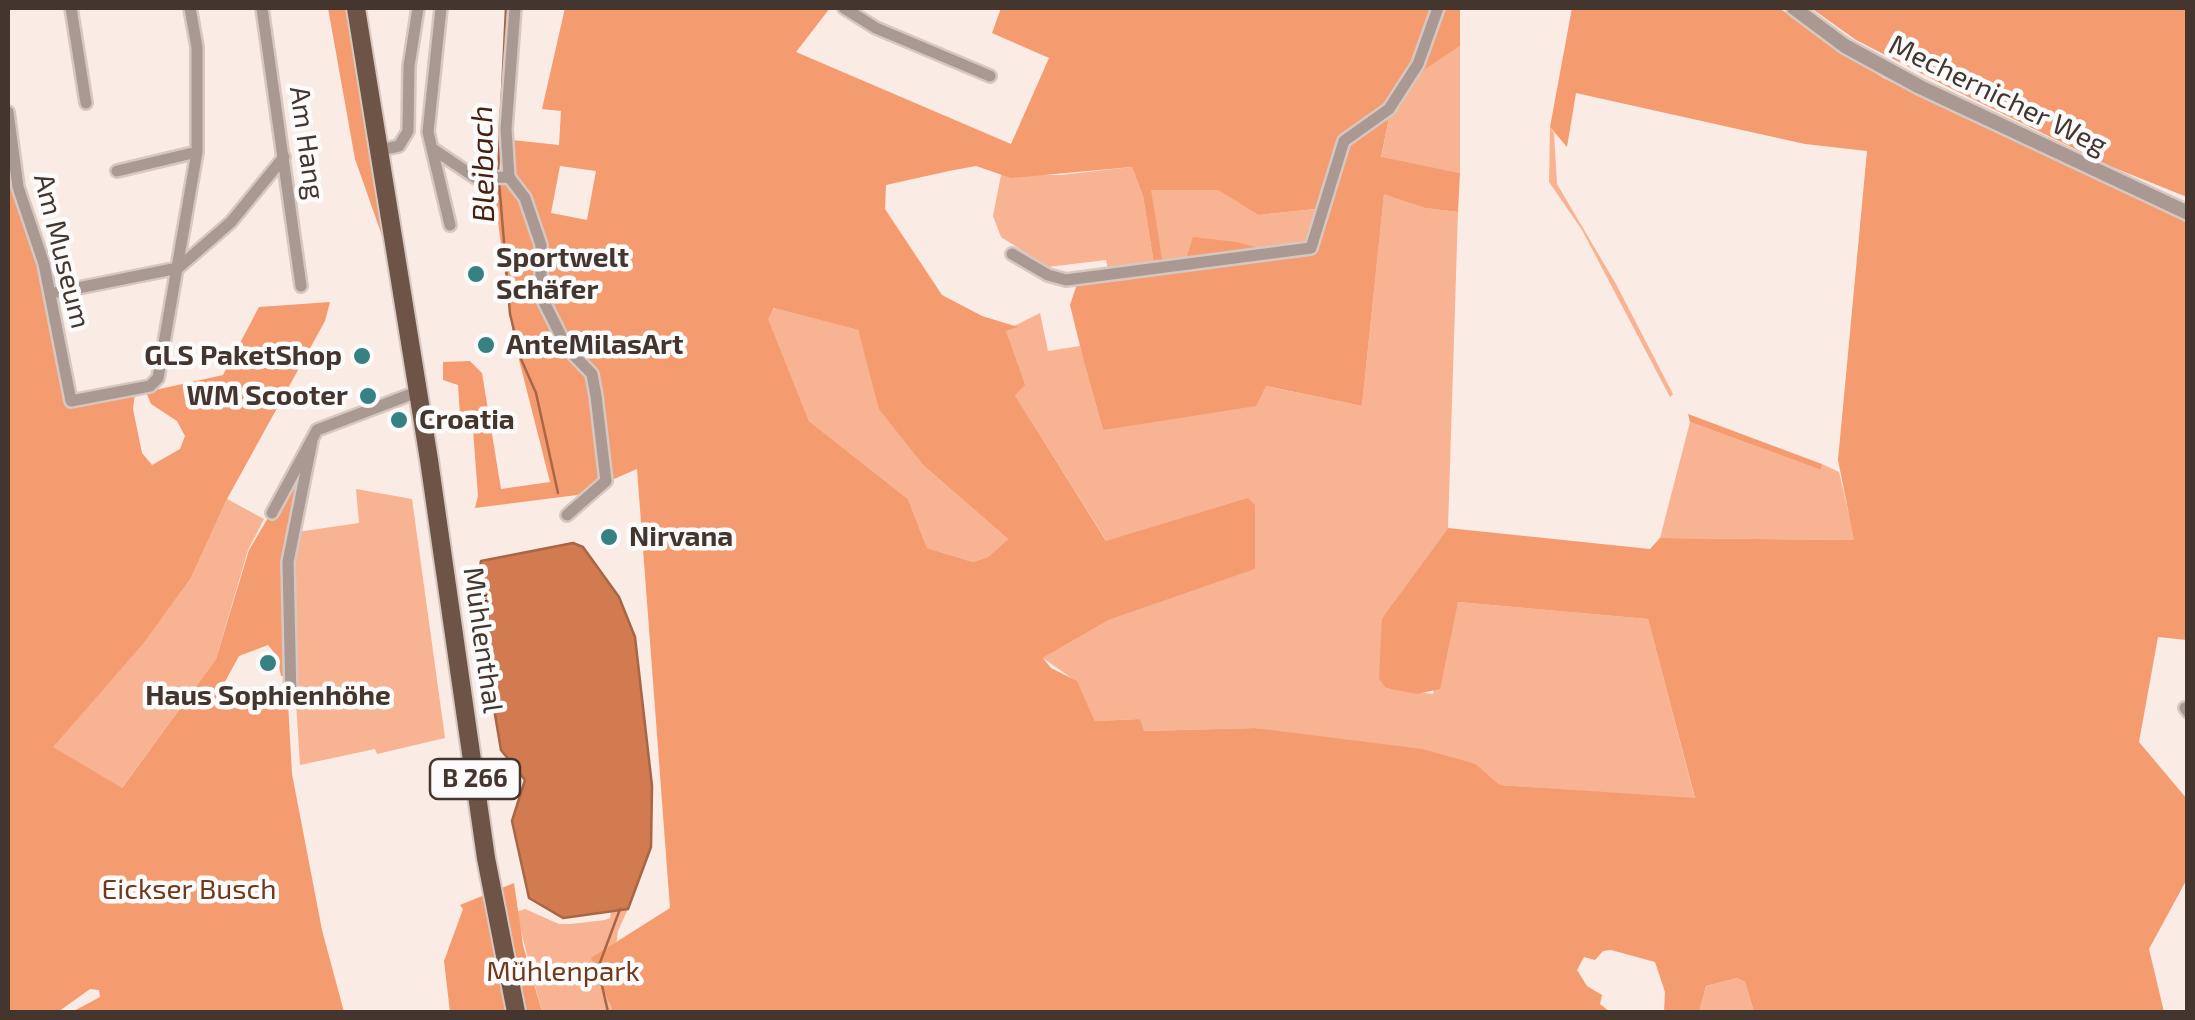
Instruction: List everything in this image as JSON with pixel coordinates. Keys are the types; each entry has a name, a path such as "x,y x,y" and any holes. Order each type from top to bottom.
{"main road":[{"name":"B 266","path":"356,8 417,392"},
{"name":"Mühlenthal","path":"417,392 486,858 516,1012"}],"street":[{"path":"71,8 86,103"},
{"path":"178,268 197,152 196,47 190,8"},
{"name":"Am Hang","path":"262,8 302,286"},
{"path":"380,150 399,146 408,131 408,66 418,8"},
{"path":"442,8 428,132 450,225"},
{"path":"502,178 515,8"},
{"path":"844,8 876,28 990,76"},
{"path":"1012,254 1048,276 1066,280 1311,248 1344,141 1389,109 1418,64 1438,8"},
{"name":"Mechernicher Weg","path":"1794,8 1846,46 1920,88 2188,212"},
{"name":"Am Museum","path":"8,112 18,187 44,264 71,401 150,386 158,378 178,268"},
{"path":"433,149 476,178 502,178 525,198 542,245 541,296 555,326 592,374 606,481 567,516"},
{"path":"117,171 197,152"},
{"path":"58,292 178,268 231,222 284,157"},
{"path":"272,512 318,430 417,392"},
{"path":"291,697 288,562 312,442"}],"green space":[{"path":"328,8 349,8 386,247 355,159"},
{"path":"565,8 830,8 796,52 1011,144 1049,58 992,33 1001,8 1460,8 1460,46 1413,77 1390,113 1381,157 1460,173 1458,212 1425,208 1384,194 1362,406 1266,386 1256,406 1103,430 1070,305 1078,281 1306,253 1315,209 1258,215 1218,190 1151,190 1163,263 1154,264 1143,196 1132,167 1011,178 976,166 886,185 885,209 942,295 982,316 1018,327 1006,331 1025,385 1015,395 1106,541 1248,498 1255,505 1255,569 1109,620 1043,658 1051,668 1077,681 1095,721 1140,719 1144,731 1255,728 1422,749 1476,764 1500,785 1695,798 1648,619 1458,602 1440,689 1417,694 1386,688 1379,679 1382,618 1448,528 1650,549 1660,538 1854,540 1838,460 1867,151 1805,144 1576,93 1567,147 1550,127 1572,8 1779,8 1883,78 2187,221 2187,640 2158,637 2139,742 2187,799 2187,879 2149,949 2164,1012 1754,1012 1745,982 1737,978 1706,986 1699,1012 1664,1012 1665,992 1655,962 1611,950 1603,951 1595,960 1584,957 1577,970 1587,986 1602,995 1600,1004 1610,1012 613,1012 591,958 670,908 637,469 577,495 475,508 478,496 472,416 460,416 458,385 443,380 443,362 470,361 482,373 501,489 550,482 513,336 494,191 513,164 512,140 559,145 561,111 542,109","holes":["560,166 596,171 587,220 551,213","774,308 858,330 879,409 923,465 1008,539 988,557 973,562 927,548 908,499 809,421 768,319"]},
{"path":"1811,8 2187,8 2187,197 2112,167 1948,87 1856,40"},
{"path":"1460,46 1460,173 1381,158 1390,113 1413,76"},
{"path":"1550,127 1554,133 1557,184 1616,284 1673,394 1670,397 1582,230 1549,182"},
{"name":"Eickser Busch","path":"8,145 14,191 40,270 69,400 135,393 133,409 142,453 152,465 180,449 185,436 177,421 151,404 146,392 223,375 259,307 330,302 325,321 227,499 191,578 144,643 53,747 122,788 216,659 249,550 304,457 288,548 290,675 281,676 277,656 268,645 239,656 215,700 227,706 242,694 288,703 292,774 322,930 344,1012 72,1012 100,997 99,990 90,989 58,1012 8,1012"},
{"path":"1132,167 1143,196 1154,264 1108,270 1106,260 1048,267 1001,237 993,216 1001,175 1061,175"},
{"path":"1150,190 1218,190 1258,215 1316,209 1309,245 1163,263"},
{"path":"1384,193 1425,208 1458,212 1448,528 1382,618 1386,688 1433,694 1458,602 1648,619 1695,799 1500,785 1476,764 1255,728 1144,731 1139,719 1095,721 1077,682 1043,658 1109,620 1254,569 1248,499 1107,542 1015,395 1006,330 1040,313 1048,351 1080,346 1103,430 1265,386 1362,406"},
{"path":"1193,237 1236,242 1272,251 1186,260"},
{"path":"775,308 858,330 880,409 923,465 1008,539 988,557 973,562 927,548 908,499 809,421 767,318"},
{"path":"1688,414 1822,464 1821,470 1690,422"},
{"path":"1690,422 1821,470 1822,464 1839,472 1855,540 1660,538"},
{"path":"356,489 412,499 445,738 377,754 375,749 300,765 289,592 297,532 359,523"},
{"path":"227,499 264,519 248,550 216,659 121,789 52,747 144,643 191,578"},
{"path":"514,883 523,945 542,1012 450,1012 444,961 463,909 460,905"},
{"name":"Mühlenpark","path":"525,909 559,924 571,924 605,920 610,918 611,911 628,909 618,931 609,1003 613,1012 542,1012 516,912"},
{"path":"1737,978 1745,982 1754,1012 1699,1012 1706,986"}],"shaded area":[{"path":"573,543 583,547 619,597 635,637 652,786 651,847 628,909 563,918 529,898 512,821 525,780 501,750 475,596 481,561"}],"waterway":[{"name":"Bleibach","path":"498,174 506,8"},
{"name":"Bleibach","path":"499,182 510,314 521,359 536,393 558,493"},
{"name":"Bleibach","path":"608,1012 598,968 620,909"}],"place":[{"name":"Sportwelt Schäfer","path":"476,274"},
{"name":"AnteMilasArt","path":"486,345"},
{"name":"GLS PaketShop","path":"362,356"},
{"name":"WM Scooter","path":"368,396"},
{"name":"Croatia","path":"399,420"},
{"name":"Nirvana","path":"609,537"},
{"name":"Haus Sophienhöhe","path":"268,663"}]}
